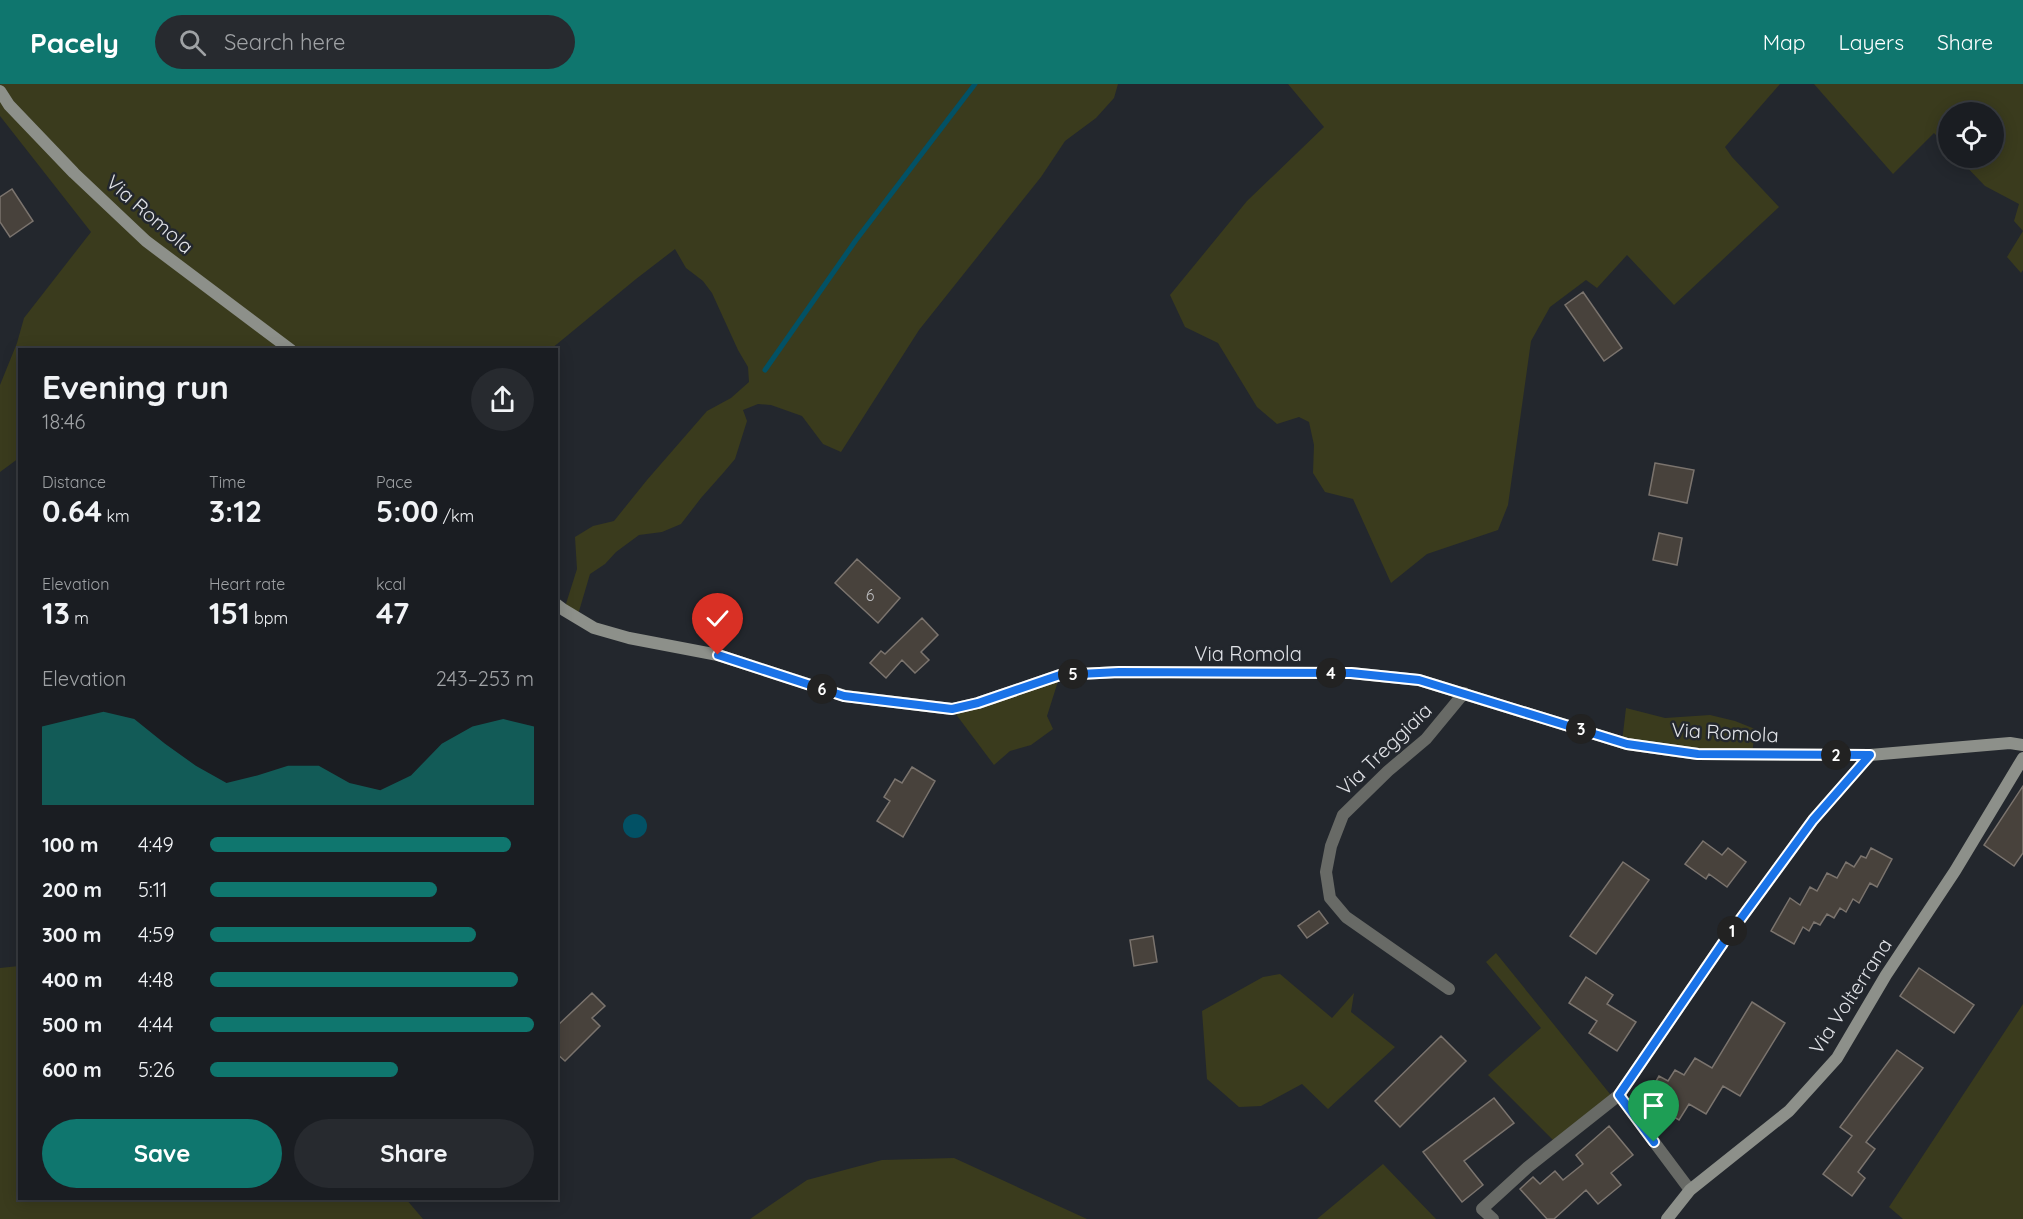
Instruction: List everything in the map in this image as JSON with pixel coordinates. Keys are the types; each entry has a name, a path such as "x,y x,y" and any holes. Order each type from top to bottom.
{"street":[{"name":"Via Romola","path":"0,91 9,105 74,173 146,241 288,348"},
{"name":"Via Romola","path":"558,606 594,628 629,638 718,655 844,696 952,709 978,703 1060,675 1119,672 1351,673 1419,680 1627,744 1698,754 1870,755 2010,743 2023,745"},
{"name":"Via Treggiaia","path":"1449,989 1346,917 1330,898 1326,872 1330,846 1343,816 1388,771 1426,739 1464,693"},
{"path":"1493,1219 1482,1209 1528,1167 1619,1095 1723,943 1813,820 1870,755"},
{"name":"Via Volterrana","path":"1667,1219 1690,1190 1788,1111 1837,1058 1886,975 1955,871 2023,758"},
{"path":"1619,1095 1690,1190"}],"green space":[{"path":"0,84 1118,84 1114,98 1096,118 1065,141 1041,177 919,330 841,452 823,444 802,416 771,405 758,404 743,410 747,421 735,459 681,524 662,532 639,535 590,574 577,618 564,610 577,569 575,537 593,526 614,521 707,411 731,398 749,382 748,367 712,293 703,281 686,268 675,249 552,348 18,348 18,459 0,472 0,385 17,343 24,318 91,232 0,116"},
{"path":"1288,84 1780,84 1725,147 1779,207 1674,305 1627,255 1597,288 1586,280 1550,307 1531,341 1508,505 1498,530 1427,554 1391,583 1353,499 1325,492 1313,473 1314,445 1309,422 1299,417 1277,424 1257,407 1218,343 1185,327 1170,295 1247,201 1324,127"},
{"path":"1814,84 2023,84 2023,231 2014,221 2019,204 1985,186 1968,168 2004,168 2004,102 1938,102 1938,137 1934,133 1893,174"},
{"path":"2023,231 2023,270 2021,273 2007,257"},
{"path":"1060,675 1047,716 1053,729 1031,745 1010,751 994,765 952,709"},
{"path":"1626,708 1665,718 1710,715 1735,721 1755,729 1752,755 1622,742"},
{"path":"1496,953 1614,1099 1557,1144 1488,1075 1541,1028 1486,962"},
{"path":"18,966 18,1200 407,1200 423,1219 0,1219 0,968"},
{"path":"1280,974 1332,1018 1354,993 1351,1012 1395,1047 1328,1109 1302,1084 1261,1106 1239,1107 1207,1079 1202,1011 1263,977"},
{"path":"2023,1004 2023,1219 1903,1219 1889,1207"},
{"path":"954,1158 1087,1219 750,1219 807,1180 882,1160"},
{"path":"1383,1164 1436,1219 1317,1219"}],"water":[{"path":"635,814 644,817 647,826 644,835 635,838 626,835 623,826 626,817"}],"building":[{"path":"12,189 33,221 10,237 0,222 0,197"},
{"path":"1583,292 1622,348 1604,361 1565,305"},
{"path":"1655,463 1694,470 1687,503 1649,495"},
{"path":"1659,533 1682,538 1677,565 1653,560"},
{"path":"857,559 900,598 878,623 835,583"},
{"path":"922,618 938,635 921,652 929,660 915,673 902,660 886,678 870,663 881,651 885,654"},
{"path":"912,767 935,781 903,837 877,821 890,801 884,797 895,779 902,783"},
{"path":"2023,786 2023,853 2014,866 1984,845"},
{"path":"1703,841 1722,855 1728,848 1746,862 1727,887 1709,874 1706,879 1685,864"},
{"path":"1871,848 1892,859 1877,887 1870,883 1859,903 1853,899 1846,912 1840,908 1834,918 1827,914 1820,925 1814,922 1809,931 1803,927 1794,944 1771,931 1790,898 1800,905 1810,887 1817,891 1827,873 1837,878 1846,862 1854,867 1861,856 1866,858"},
{"path":"1623,862 1649,880 1596,954 1570,936"},
{"path":"1319,911 1328,923 1307,938 1298,926"},
{"path":"1153,936 1157,962 1134,966 1130,940"},
{"path":"1919,968 1974,1005 1954,1033 1900,996"},
{"path":"1586,977 1613,995 1607,1004 1636,1022 1617,1051 1589,1033 1597,1021 1569,1003"},
{"path":"592,993 605,1006 592,1018 600,1026 565,1061 558,1055 558,1025"},
{"path":"1752,1002 1785,1023 1740,1096 1723,1086 1706,1114 1689,1104 1679,1120 1645,1100 1659,1076 1668,1081 1675,1070 1684,1075 1695,1058 1712,1068"},
{"path":"1441,1036 1466,1061 1400,1127 1375,1101"},
{"path":"1897,1050 1923,1068 1866,1142 1875,1149 1858,1172 1865,1178 1852,1196 1823,1174 1852,1136 1840,1127"},
{"path":"1494,1098 1514,1123 1464,1161 1483,1185 1462,1202 1423,1152"},
{"path":"1609,1126 1633,1155 1611,1173 1621,1185 1598,1204 1586,1190 1554,1219 1547,1219 1520,1189 1533,1177 1540,1184 1555,1171 1563,1180 1583,1164 1576,1155"}],"waterway":[{"path":"765,370 856,240 975,84"}],"route":[{"path":"718,655 844,696 952,709 978,703 1060,675 1119,672 1351,673 1419,680 1627,744 1698,754 1870,755 1813,820 1709,962 1619,1095 1654,1142"}]}
